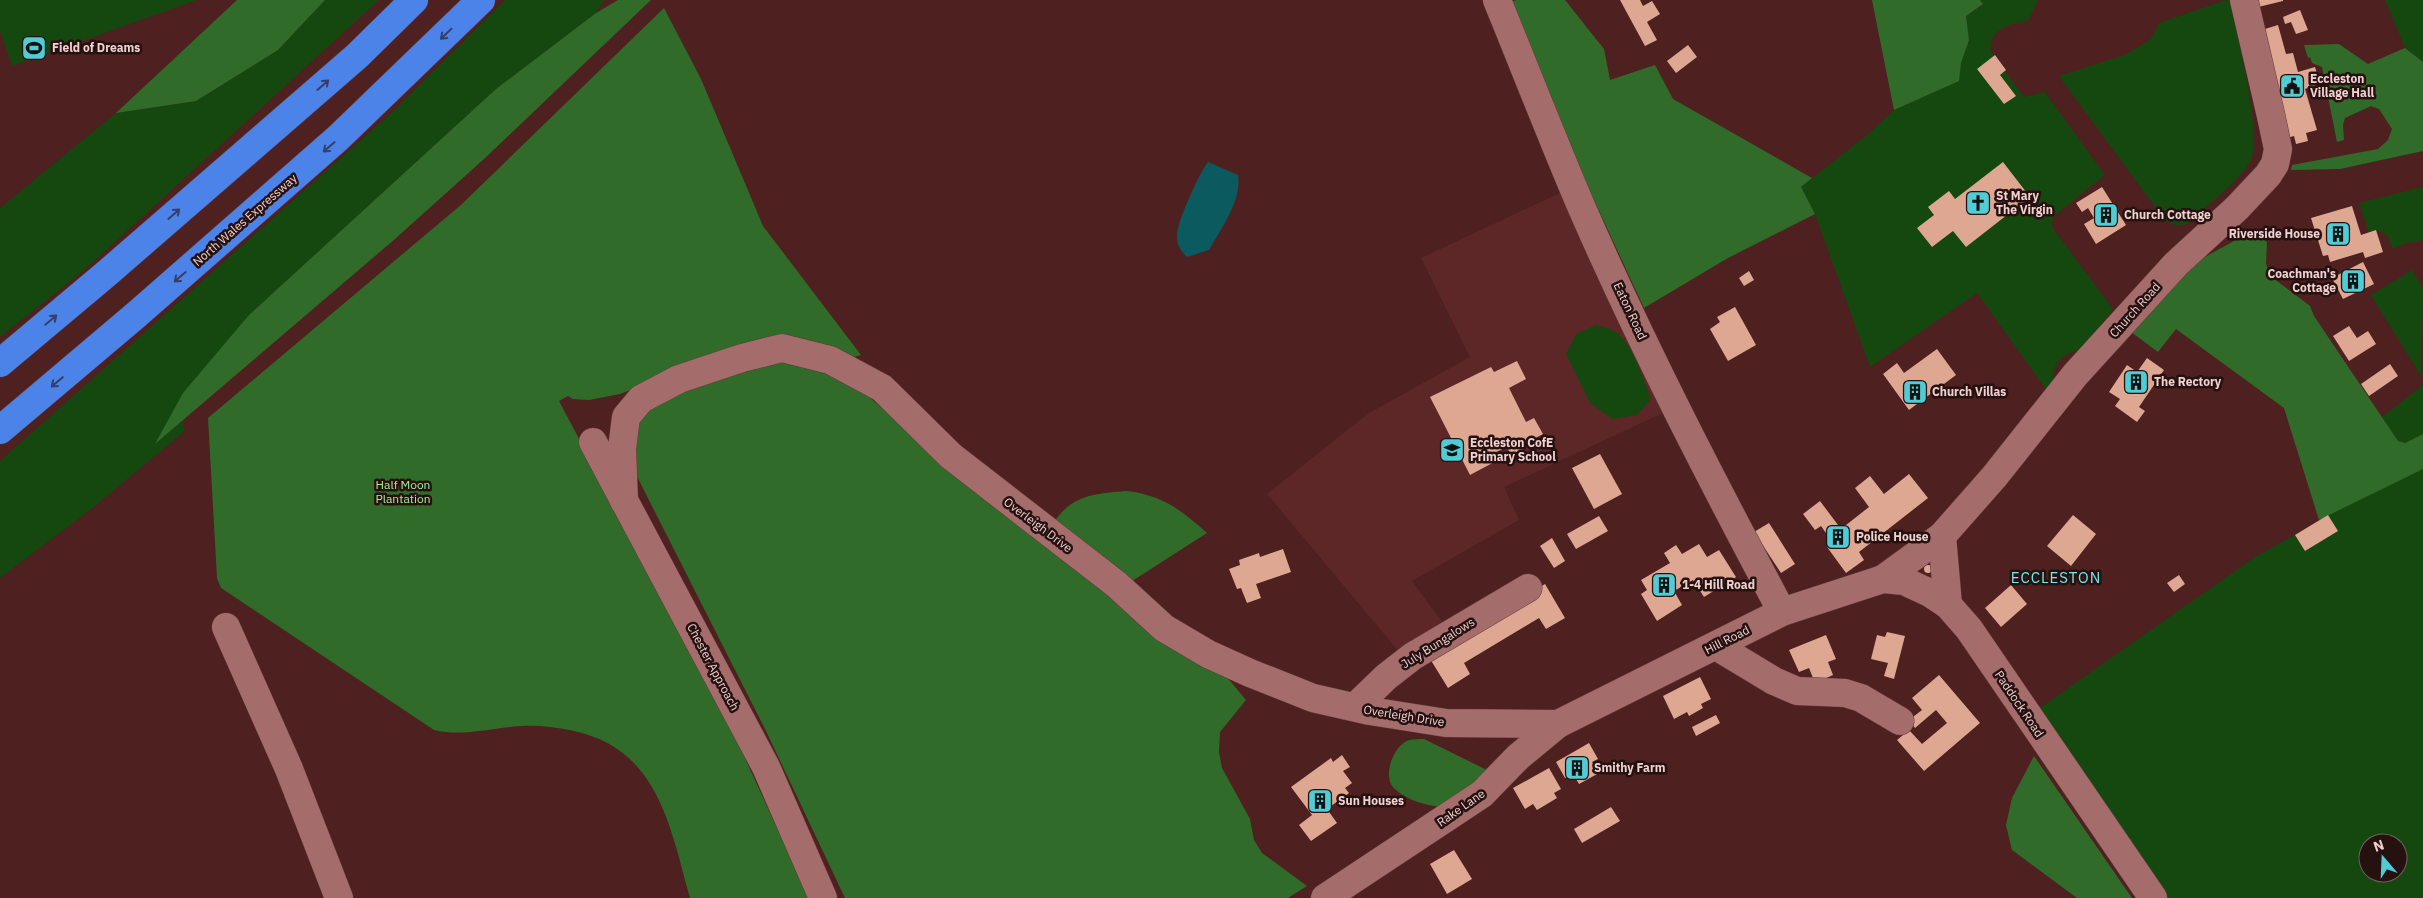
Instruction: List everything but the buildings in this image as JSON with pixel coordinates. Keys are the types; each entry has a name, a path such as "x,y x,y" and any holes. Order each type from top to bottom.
{"highway":[{"path":"0,363 106,274 357,56 414,0"},
{"name":"North Wales Expressway","path":"0,430 136,315 338,138 481,0"}],"street":[{"name":"Eaton Road","path":"1497,0 1578,200 1636,325 1703,463 1782,612"},
{"name":"Church Road","path":"1883,579 1942,536 1994,477 2075,375 2176,264 2237,208 2268,175 2275,164 2278,149 2272,116 2244,0"},
{"name":"Overleigh Drive","path":"624,501 622,449 626,417 642,399 679,379 742,358 782,348 830,360 882,388 951,456 1018,510 1116,584 1164,628 1208,654 1250,674 1313,698 1355,708 1446,723 1558,724"},
{"name":"Chester Approach","path":"593,442 766,768 823,898"},
{"path":"1942,536 1948,605"},
{"name":"Paddock Road","path":"1842,591 1883,579 1904,581 1930,593 1948,605 1969,629 2153,898"},
{"name":"July Bungalows","path":"1355,708 1386,677 1413,656 1528,588"},
{"name":"Hill Road","path":"1616,696 1782,612 1842,591"},
{"path":"226,627 289,769 339,898"},
{"path":"1716,646 1774,681 1797,691 1845,693 1861,698 1900,721"},
{"name":"Rake Lane","path":"1326,898 1482,794 1518,757 1558,724 1616,696"}],"shaded area":[{"name":"Eccleston CofE Primary School","path":"1564,191 1665,412 1504,487 1519,520 1412,581 1443,623 1400,653 1267,494 1369,413 1470,357 1421,258"}],"green space":[{"name":"Field of Dreams","path":"0,0 197,0 12,66 0,31"},
{"path":"237,0 325,0 278,50 196,101 116,113"},
{"path":"325,0 379,0 82,272 0,337 0,208 116,113 196,101 278,50"},
{"path":"505,0 604,0 596,13 496,89 249,315 156,443 182,421 185,431 90,510 0,578 0,461 388,116"},
{"path":"618,0 651,0 484,159 395,239 155,444 183,393 249,315 496,89 596,13"},
{"path":"1517,0 1565,0 1604,49 1610,80 1655,65 1673,99 1812,178 1801,187 1815,214 1728,258 1644,308 1570,148 1509,2"},
{"path":"1872,0 1980,0 1983,4 1966,16 1969,40 1961,63 1959,81 1894,110"},
{"path":"1980,0 2038,0 2028,21 2008,26 1997,33 1991,44 1991,52 2024,97 2045,92 2105,175 2053,217 2052,227 2113,309 2082,350 2070,353 2060,360 2054,370 2055,382 2048,392 1977,293 1870,367 1815,214 1801,187 1867,135 1894,110 1959,81 1961,63 1969,40 1966,16 1983,5"},
{"path":"2230,0 2247,82 2254,129 2254,147 2251,160 2231,185 2189,223 2176,225 2164,219 2059,76 2125,55 2151,39 2159,23"},
{"path":"2385,0 2423,0 2423,62 2405,48"},
{"name":"Half Moon Plantation","path":"664,8 701,79 763,226 861,355 843,360 715,357 620,394 589,400 573,399 568,396 559,401 722,708 809,898 690,898 667,818 656,794 642,773 625,755 602,740 554,727 521,726 455,733 434,730 221,588 217,578 208,418 462,204"},
{"path":"2339,44 2368,64 2405,48 2423,62 2423,151 2340,169 2291,170 2292,165 2378,149 2388,140 2392,129 2379,109 2371,106 2345,118 2343,125 2344,140 2337,142 2322,67 2312,63 2310,57 2308,58 2304,45"},
{"path":"2423,187 2423,240 2403,244 2393,249 2387,235 2377,230 2369,233 2359,203"},
{"path":"2254,230 2267,242 2266,263 2269,275 2310,306 2314,316 2398,441 2405,443 2423,434 2423,469 2319,520 2284,408 2176,329 2158,352 2127,329 2183,269"},
{"path":"2412,270 2423,288 2421,376 2371,295"},
{"path":"1596,325 1614,331 1633,353 1651,399 1637,415 1612,419 1590,403 1566,354 1576,334"},
{"path":"777,359 843,374 891,416 952,474 1216,664 1246,700 1220,732 1219,752 1222,768 1250,819 1254,840 1262,853 1307,886 1288,898 845,898 766,731 616,435 663,392"},
{"path":"2423,385 2423,434 2405,443 2398,441 2382,417"},
{"path":"2423,469 2423,898 2164,898 2034,712 2255,557 2295,535 2305,551 2338,531 2328,515"},
{"path":"1126,491 1150,496 1170,504 1207,533 1129,583 1052,525 1067,507 1075,502 1093,495"},
{"path":"1424,739 1489,771 1445,808 1412,800 1400,793 1391,784 1389,778 1390,764 1396,751 1405,742"},
{"path":"2034,756 2132,898 2077,898 2012,850 2006,825 2012,798"}],"water":[{"path":"1208,162 1238,175 1237,194 1225,224 1209,250 1187,257 1181,250 1177,240 1178,229 1189,198"}],"place":[{"name":"Field of Dreams","path":"34,48"},
{"name":"Eccleston Village Hall","path":"2292,86"},
{"name":"St Mary The Virgin","path":"1978,203"},
{"name":"Church Cottage","path":"2106,215"},
{"name":"Riverside House","path":"2338,234"},
{"name":"Coachman's Cottage","path":"2353,281"},
{"name":"The Rectory","path":"2136,382"},
{"name":"Church Villas","path":"1915,392"},
{"name":"Eccleston CofE Primary School","path":"1452,450"},
{"name":"Police House","path":"1838,537"},
{"name":"1-4 Hill Road","path":"1664,585"},
{"name":"Smithy Farm","path":"1577,768"},
{"name":"Sun Houses","path":"1320,801"}],"district":[{"name":"ECCLESTON","path":"2056,578"}]}
